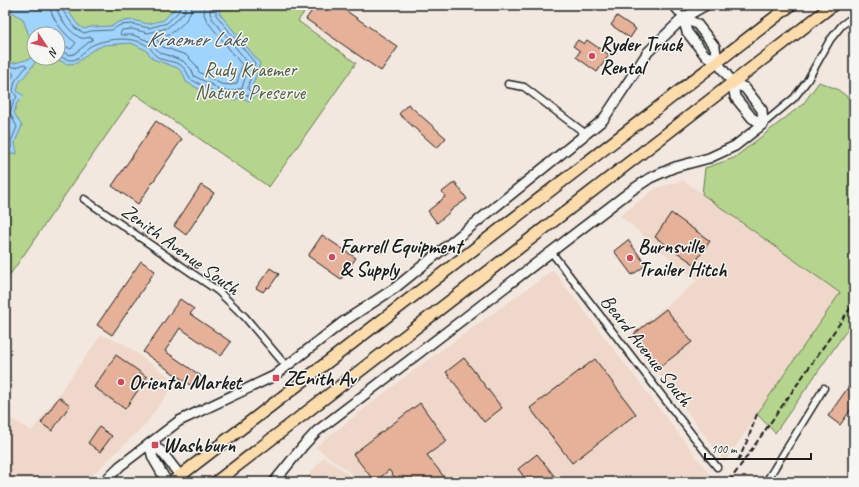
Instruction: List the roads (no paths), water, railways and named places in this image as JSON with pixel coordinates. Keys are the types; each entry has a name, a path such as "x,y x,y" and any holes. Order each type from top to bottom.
{"highway":[{"path":"179,480 791,5"},
{"path":"216,482 833,5"}],"street":[{"path":"672,5 683,18 687,32 705,55 717,62 733,83 735,97 752,118 763,124"},
{"path":"104,482 120,466 179,421 262,382 286,367 343,322 396,288 604,120 648,52 683,18 706,5"},
{"path":"274,482 317,431 552,253 604,211 650,178 675,168 709,158 735,146 763,124 794,98 807,82 830,40 842,24 854,16"},
{"path":"683,18 697,24 715,47 717,62"},
{"path":"733,83 745,88 762,110 763,124"},
{"path":"508,84 524,88 586,134"},
{"name":"Zenith Avenue South","path":"84,199 218,291 245,317 286,367"},
{"name":"Beard Avenue South","path":"552,253 717,467"},
{"path":"766,482 824,388"},
{"path":"149,444 161,451 179,480"},
{"path":"149,444 153,458 167,482"}],"water":[{"name":"Kraemer Lake","path":"14,5 64,5 78,25 84,29 91,27 112,26 118,22 133,20 148,24 164,20 178,5 220,5 219,13 260,63 252,87 261,92 249,101 241,97 234,100 215,99 209,94 186,82 184,75 178,68 153,59 146,50 131,43 104,45 91,51 77,63 67,64 66,26 26,26 26,27 23,19 10,11"},
{"path":"26,60 26,66 33,66 19,83 17,91 24,96 17,103 14,113 22,126 15,142 17,154 5,152 5,63 15,63"}],"railway":[{"path":"729,482 854,303"},
{"path":"738,461 757,414"}],"place":[{"name":"Ryder Truck Rental","path":"592,56"},
{"name":"Farrell Equipment & Supply","path":"332,257"},
{"name":"Burnsville Trailer Hitch","path":"630,258"},
{"name":"ZEnith Av","path":"276,378"},
{"name":"Oriental Market","path":"121,382"},
{"name":"Washburn","path":"155,445"}],"park label":[{"name":"Rudy Kraemer Nature Preserve","path":"250,80"}]}
